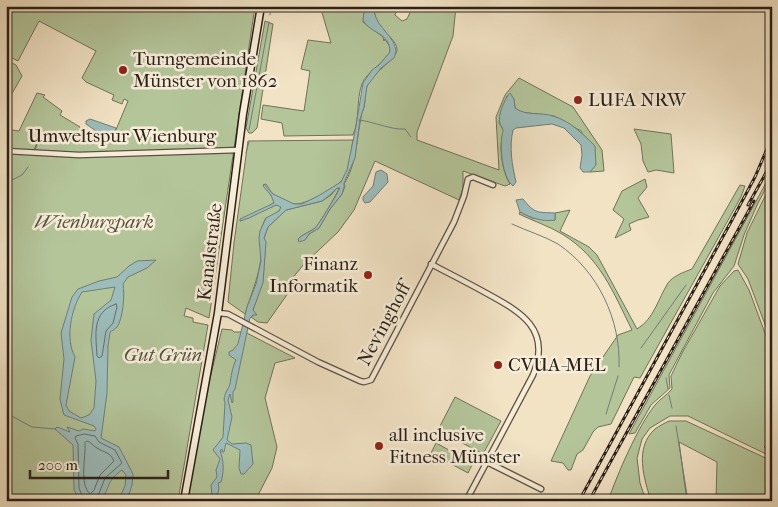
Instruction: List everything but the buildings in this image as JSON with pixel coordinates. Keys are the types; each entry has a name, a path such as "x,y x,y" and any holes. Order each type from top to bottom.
{"main road":[{"name":"Kanalstraße","path":"184,501 218,313 239,150 261,6"}],"street":[{"name":"Umweltspur Wienburg","path":"6,151 79,155 239,150"},
{"name":"Nevinghoff","path":"218,313 228,314 360,382 371,380 462,204 468,179 473,177 493,185"},
{"path":"431,264 518,311 531,325 538,341 538,362 533,375 466,501"},
{"path":"487,462 540,489"}],"green space":[{"name":"Wienburgpark","path":"6,6 255,6 209,318 186,308 184,316 193,318 193,322 208,325 178,501 6,501 6,152 34,154 38,141 33,152 6,149 6,129 19,131 37,93 45,95 43,97 62,111 60,115 80,127 79,130 82,132 85,130 111,137 128,101 124,99 122,104 112,100 114,95 86,82 82,78 96,51 39,21 18,61 6,55"},
{"path":"320,6 371,6 364,13 363,22 383,37 384,41 385,39 390,47 390,52 364,79 359,97 357,123 353,135 284,136 282,123 261,119 263,105 304,111 310,71 301,69 308,40 331,43"},
{"path":"377,6 391,6 396,12 395,15 402,21 407,19 413,6 456,6 453,36 417,132 417,140 499,170 496,117 505,95 519,78 573,107 602,150 604,171 590,172 596,164 581,131 554,116 520,112 515,108 514,99 507,96 499,123 504,131 501,144 503,166 510,184 505,186 463,171 463,188 459,200 375,161 354,210 338,232 304,264 287,285 291,289 267,323 258,322 251,317 254,315 253,310 263,280 264,238 268,227 286,210 322,201 339,188 317,226 298,239 305,240 309,234 319,228 330,209 342,194 345,186 344,184 356,152 361,115 368,84 396,54 397,47 381,28 377,20 374,11"},
{"path":"265,21 273,24 257,128 252,133 249,133 246,128"},
{"path":"6,60 16,65 22,76 6,104"},
{"path":"634,129 671,134 674,173 656,170 648,172 643,161 641,144"},
{"path":"353,140 346,174 335,187 305,202 294,204 277,197 266,184 263,185 273,198 274,203 240,221 280,205 281,209 266,218 261,231 259,271 245,314 228,302 248,141"},
{"path":"772,172 772,177 744,235 734,266 713,293 669,375 670,388 651,405 635,433 629,434"},
{"path":"645,179 647,187 638,198 649,217 629,224 631,230 615,238 624,219 613,210 622,191"},
{"path":"772,182 772,343 748,279 738,264 747,233"},
{"path":"740,185 745,186 741,197 640,378 634,377 611,424 598,427 593,432 583,450 577,454 571,470 568,470 563,463 551,461 590,376 618,335 632,330 612,289 596,264 586,253 562,234 519,214 520,212 532,218 555,220 555,213 570,210 560,231 589,247 597,255 637,329 648,320 668,283 679,274 692,269"},
{"path":"738,270 749,290 772,352 772,448 766,445 764,447 772,451 772,457 688,416 670,416 650,428 642,439 637,458 640,483 646,501 608,501 622,465 648,414 672,389 671,376 682,353 720,286 734,271"},
{"path":"222,329 245,332 295,358 275,363 265,398 277,447 272,468 255,501 187,501 204,403"},
{"path":"455,397 501,421 483,454 438,430"},
{"path":"669,421 686,421 772,461 772,501 716,501 717,462 679,442 687,501 651,501 642,463 645,445 655,429"},
{"path":"436,443 473,463 468,473 431,453"}],"water":[{"path":"371,6 377,6 374,11 376,17 393,41 396,52 394,58 381,68 367,86 355,158 344,183 342,194 330,209 319,228 309,234 305,240 299,242 298,239 317,226 340,188 337,188 322,201 286,210 268,227 264,238 266,242 263,283 253,310 257,315 253,315 250,318 233,392 233,402 230,394 228,400 232,417 227,440 232,444 246,443 251,445 253,464 244,474 241,474 239,468 240,450 226,443 224,452 222,452 222,449 220,451 223,470 221,482 218,483 219,488 216,501 209,501 212,496 211,485 217,477 216,470 220,459 213,450 223,437 224,398 230,384 236,360 229,355 229,352 238,344 247,307 256,284 261,261 260,231 266,218 279,211 281,207 276,205 249,218 240,221 240,219 274,203 271,195 263,186 264,184 273,194 294,204 302,204 341,182 347,170 363,83 372,70 390,52 387,41 366,25 363,20 364,12"},
{"path":"510,93 514,99 515,108 528,113 559,118 576,128 590,141 595,146 596,165 590,172 583,172 580,168 581,145 564,128 552,124 516,128 513,130 511,143 516,182 513,186 509,182 504,169 501,144 503,130 499,121 502,107"},
{"path":"90,119 116,128 115,132 107,135 100,133 86,124 86,121"},
{"path":"381,170 387,174 388,182 370,202 365,203 363,197 373,186 376,172"},
{"path":"523,199 537,211 555,213 555,220 537,219 520,212 516,200"},
{"path":"156,260 147,268 128,277 123,284 124,300 121,318 117,327 110,332 108,346 107,393 101,438 119,447 133,474 132,485 127,501 118,501 125,486 126,475 122,470 110,482 100,501 80,501 74,490 73,445 55,429 57,427 70,432 67,427 79,431 83,429 95,431 96,429 94,426 64,415 60,399 64,359 61,333 72,297 78,289 117,277 137,261","holes":["115,287 111,300 94,314 91,340 96,381 94,408 89,415 81,418 69,411 66,405 75,357 70,342 72,315 82,292"]}],"waterway":[{"path":"270,15 271,6"},
{"path":"249,130 269,22"},
{"path":"359,120 405,129 411,137"},
{"path":"246,153 249,142"},
{"path":"8,182 22,175 28,167"},
{"path":"512,224 558,244 585,268 604,298 611,315 619,349 619,367"},
{"path":"641,348 686,285"},
{"path":"606,414 618,376"},
{"path":"666,378 668,389"},
{"path":"669,395 672,408"},
{"path":"6,413 32,427 55,429"},
{"path":"676,426 688,501"}],"railway":[{"path":"579,501 755,177 772,137"},
{"path":"748,205 772,162"},
{"path":"589,501 754,201"}],"place":[{"name":"Turngemeinde Münster von 1862","path":"123,70"},
{"name":"LUFA NRW","path":"578,100"},
{"name":"Finanz Informatik","path":"368,275"},
{"name":"CVUA-MEL","path":"498,365"},
{"name":"all inclusive Fitness Münster","path":"379,446"}],"park label":[{"name":"Gut Grün","path":"163,355"}]}
